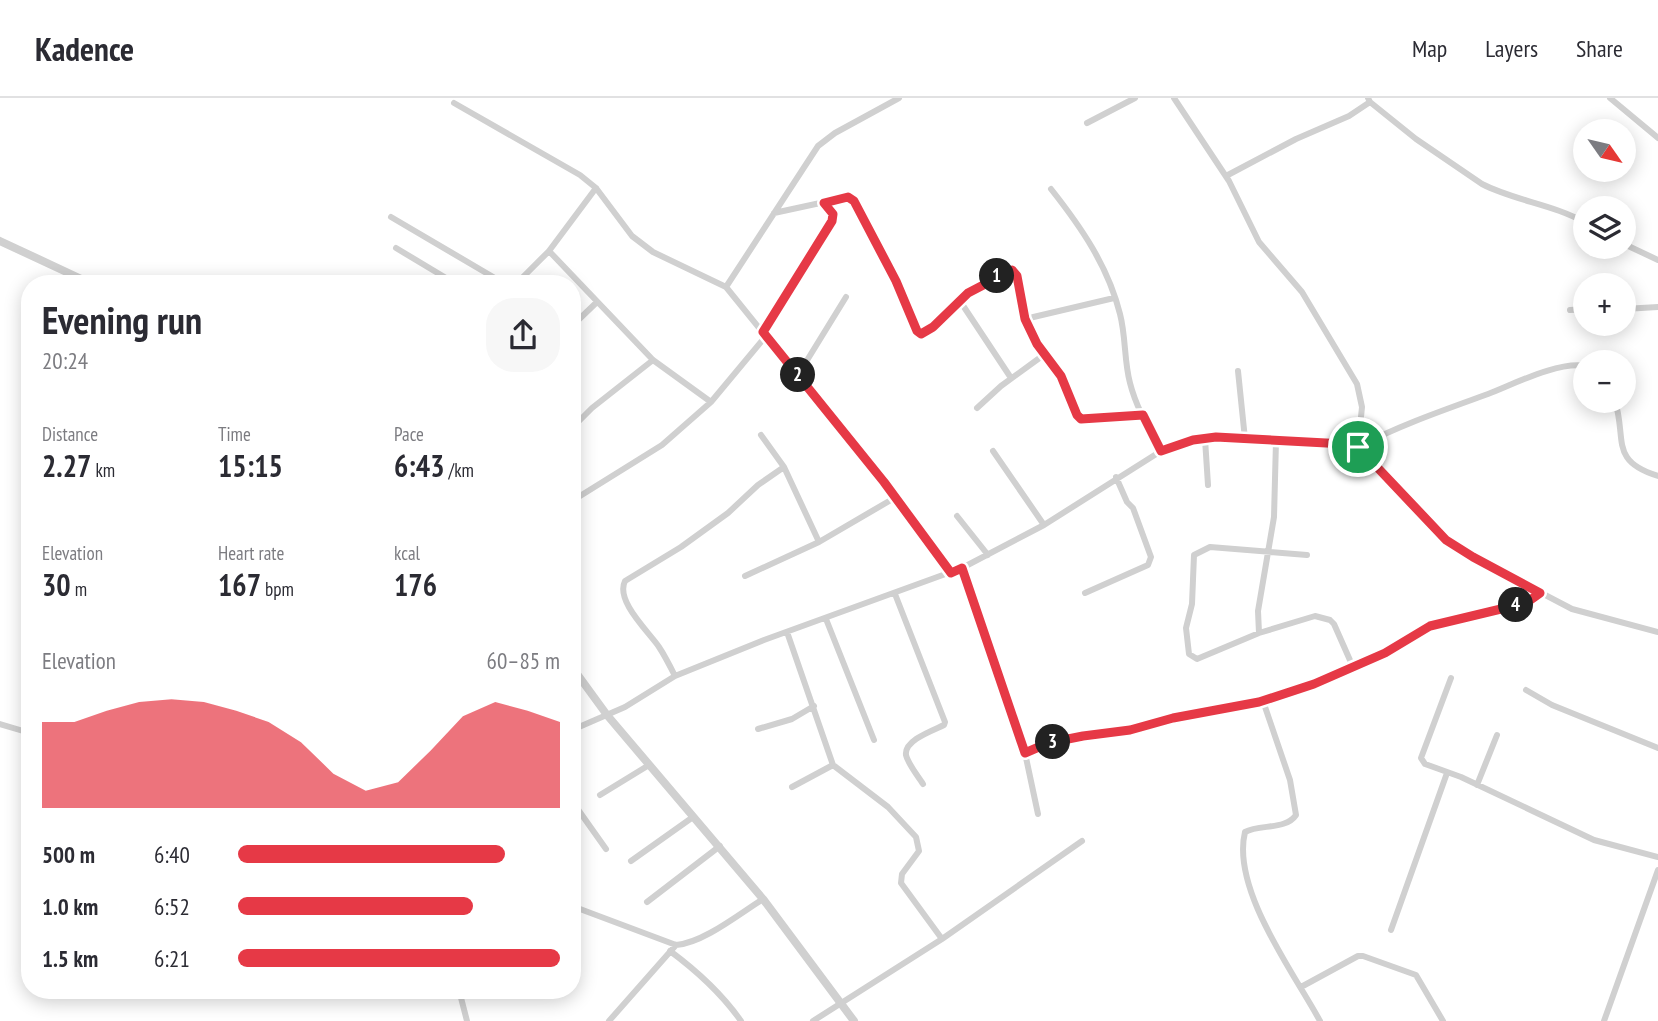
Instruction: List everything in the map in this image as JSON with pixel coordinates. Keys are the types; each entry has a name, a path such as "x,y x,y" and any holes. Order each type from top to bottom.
{"street":[{"path":"726,287 818,146 835,133 899,98"},
{"path":"1111,98 1115,108"},
{"path":"1087,122 1135,98"},
{"path":"1174,98 1226,176 1259,242 1302,292 1357,384 1362,407 1358,447"},
{"path":"1610,98 1658,138"},
{"path":"1226,176 1296,138 1349,116 1369,100 1416,139 1482,184 1573,216"},
{"path":"454,103 580,175 596,188 632,236 653,252 726,287 895,497 951,573"},
{"path":"525,275 549,251 596,188"},
{"path":"1051,189 1080,225 1097,253 1126,338 1129,381 1161,451"},
{"path":"774,213 848,197 854,201 896,281 917,331 925,334 968,293 1012,270 1017,276 1025,319 1037,344 1061,376 1077,415 1081,419 1143,415"},
{"path":"581,495 662,445 711,402 765,334 832,221 833,214 824,203"},
{"path":"391,217 490,275"},
{"path":"0,241 73,275"},
{"path":"396,248 441,275"},
{"path":"1636,250 1658,260"},
{"path":"549,251 572,275"},
{"path":"581,285 653,360 711,402"},
{"path":"798,375 846,297"},
{"path":"1025,319 1114,298"},
{"path":"960,300 1012,378"},
{"path":"581,317 597,302"},
{"path":"1636,308 1658,307"},
{"path":"977,408 1045,354"},
{"path":"581,419 653,360"},
{"path":"1358,447 1393,429 1536,376 1573,366"},
{"path":"1238,371 1245,439"},
{"path":"1618,413 1621,425 1620,441 1626,456 1640,470 1658,476"},
{"path":"761,435 783,467 819,542"},
{"path":"1205,439 1208,485"},
{"path":"581,726 625,707 675,676 962,568 1044,524 1161,451 1205,439 1345,444 1358,447 1446,540 1473,557 1572,609 1658,632"},
{"path":"1259,633 1258,611 1274,517 1276,441"},
{"path":"993,451 1044,524"},
{"path":"675,676 659,647 643,629 623,595 622,587 625,582 728,513 758,485 783,467"},
{"path":"1085,593 1150,562 1151,558 1133,508 1127,502 1116,477"},
{"path":"745,576 819,542 895,497"},
{"path":"957,516 988,555"},
{"path":"1307,555 1210,547 1194,555 1192,604 1186,628 1189,654 1197,659 1259,633 1315,616 1334,624 1353,667"},
{"path":"962,568 1025,753 1038,814"},
{"path":"1025,753 1048,743 1130,730 1173,718 1263,701 1314,684 1385,653 1430,626 1526,603 1540,593"},
{"path":"895,594 946,722 919,736 907,748 906,755 923,784"},
{"path":"826,619 874,740"},
{"path":"787,632 833,765 883,803 916,837 919,851 902,874 901,883 942,939"},
{"path":"1451,678 1421,758 1425,764 1477,785 1594,840 1658,857"},
{"path":"581,679 607,715 720,846 854,1021"},
{"path":"1526,690 1552,705 1658,748"},
{"path":"1263,701 1290,780 1296,815 1288,822 1252,828 1245,832 1248,883 1262,918 1320,1021"},
{"path":"758,729 792,719 814,706"},
{"path":"0,723 21,730"},
{"path":"1477,785 1497,735"},
{"path":"600,795 649,765"},
{"path":"792,787 833,765"},
{"path":"1391,930 1447,773"},
{"path":"581,814 606,849"},
{"path":"631,860 694,817"},
{"path":"813,1021 942,939 1082,841"},
{"path":"647,902 720,846"},
{"path":"1604,1021 1658,870"},
{"path":"609,1021 673,948 703,936 762,899"},
{"path":"581,910 673,948 724,999 741,1021"},
{"path":"1301,987 1358,956 1363,956 1416,975 1443,1021"},
{"path":"461,999 467,1021"}],"route":[{"path":"848,197 854,201 861,214 896,281 917,331 921,334 925,334 968,293 1007,270 1016,272 1025,319 1037,344 1061,376 1081,419 1143,415 1161,451 1193,440 1216,437 1358,447 1446,540 1540,593 1526,603 1430,626 1385,653 1314,684 1259,702 1173,718 1130,730 1048,743 1025,753 962,568 951,573 884,482 763,332 832,221 833,214 824,203 848,197"}]}
